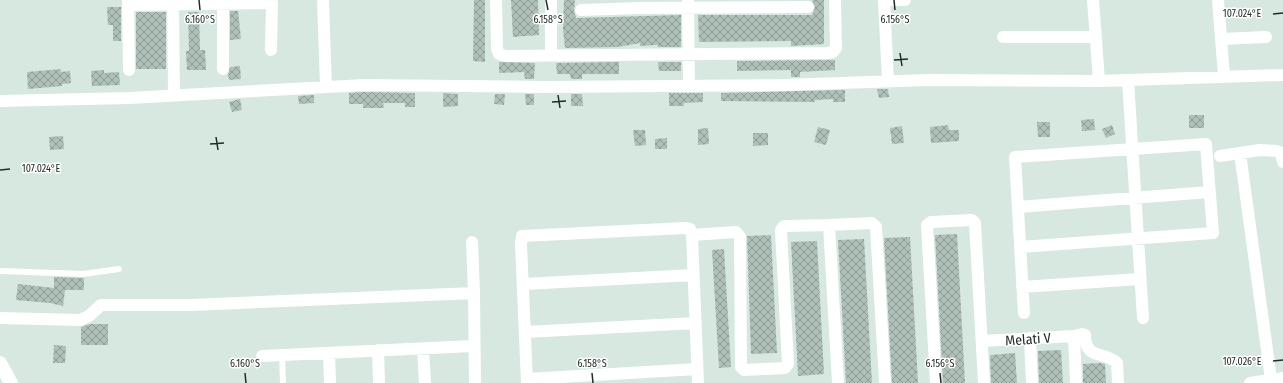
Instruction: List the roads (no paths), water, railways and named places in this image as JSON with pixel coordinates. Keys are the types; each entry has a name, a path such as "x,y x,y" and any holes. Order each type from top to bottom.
{"street":[{"path":"323,0 326,87"},
{"path":"496,0 497,50 499,54 505,56 551,54 689,55 833,52 836,48 835,0"},
{"path":"551,0 551,54"},
{"path":"888,81 884,0 905,0"},
{"path":"1093,0 1099,81"},
{"path":"1218,0 1224,76"},
{"path":"129,70 128,2 272,4 271,50"},
{"path":"173,2 174,95"},
{"path":"223,3 223,69"},
{"path":"581,10 600,5 640,4 786,4 808,8"},
{"path":"688,4 689,84"},
{"path":"1003,37 1096,37"},
{"path":"1221,39 1266,37"},
{"path":"0,101 174,95 402,84 547,87 689,84 783,85 929,80 1099,81 1283,75"},
{"path":"1128,80 1134,198 1143,318"},
{"path":"1020,247 1213,233 1206,144 1016,157 1018,207 1020,247 1022,287 1024,313"},
{"path":"1220,156 1260,150 1277,151 1281,153 1283,162"},
{"path":"1240,153 1277,378 1250,383"},
{"path":"1018,207 1209,192"},
{"path":"936,383 927,225 928,223 974,221 983,341 984,383"},
{"path":"692,235 736,232 740,237 741,367 744,370 785,368 788,364 781,230 784,226 872,223 876,227 885,383"},
{"path":"829,225 838,383"},
{"path":"697,369 527,381 524,284 521,244 522,236 685,228 690,229 692,235 698,383"},
{"path":"472,242 474,293 473,346 475,383"},
{"path":"524,284 693,275"},
{"path":"1022,287 1140,279"},
{"path":"0,318 80,320 89,316 101,305 192,304 474,293"},
{"path":"526,332 696,323"},
{"path":"1076,383 1074,336 1078,334 1085,335 1086,348 1091,352 1117,363 1118,383"},
{"name":"Melati V","path":"983,341 1074,336"},
{"path":"1030,338 1032,383"},
{"path":"262,356 473,346"},
{"path":"423,349 425,383"},
{"path":"378,350 379,383"},
{"path":"329,353 330,383"},
{"path":"0,362 11,383"}],"lane":[{"path":"0,271 83,274 119,269"},
{"path":"282,355 283,383"}]}
